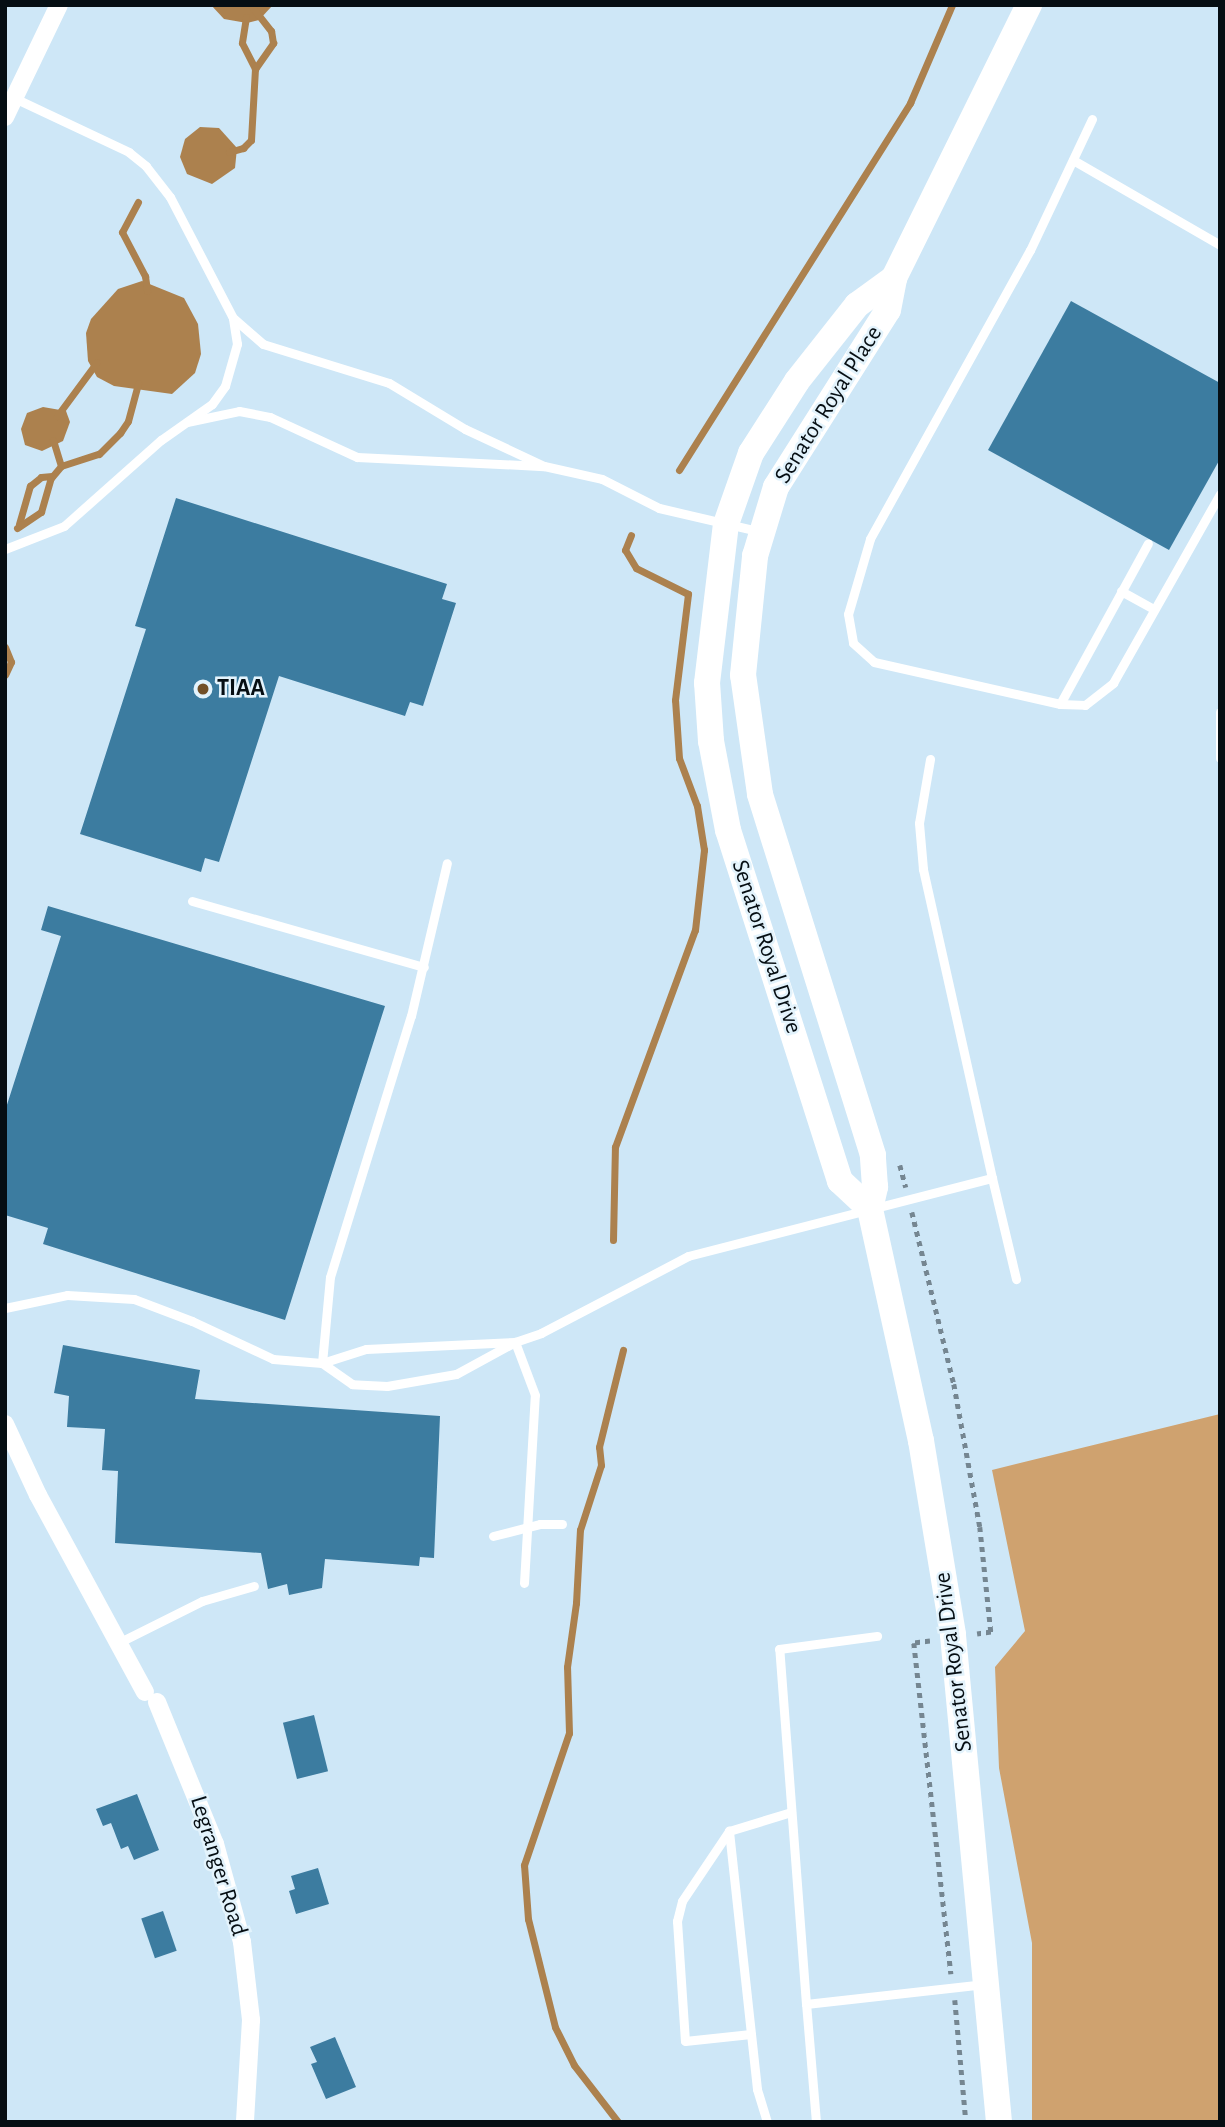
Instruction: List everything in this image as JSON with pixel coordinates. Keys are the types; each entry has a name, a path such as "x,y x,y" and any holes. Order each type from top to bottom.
{"street":[{"path":"5,117 59,5"},
{"name":"Senator Royal Place","path":"744,698 747,608 760,531 794,454 888,310 894,278 1029,5"},
{"name":"Senator Royal Place","path":"708,668 726,524 751,453 781,403 857,305 894,278"},
{"name":"Senator Royal Drive","path":"708,668 711,741 728,830 840,1181 870,1209"},
{"name":"Senator Royal Drive","path":"744,698 754,769 769,825 873,1155 875,1186 870,1209 940,1546 958,1678 999,2122"},
{"name":"Legranger Road","path":"5,1424 118,1643 151,1697 211,1830 242,1942 251,2020 245,2122"}],"lane":[{"path":"5,549 64,526 212,404 225,386 237,344 233,318 170,197 146,166 129,152 14,97"},
{"path":"1092,119 978,347 870,539 848,623 859,652 874,662 1060,704 1085,705 1107,691 1220,494"},
{"path":"1073,160 1220,245"},
{"path":"233,318 263,344 389,383 465,429 544,466"},
{"path":"187,422 239,411 270,417 357,457 544,466 603,479 659,508 760,531"},
{"path":"1060,704 1148,543"},
{"path":"1121,591 1153,609"},
{"path":"1220,712 1220,758"},
{"path":"930,759 919,823 922,869 1016,1279"},
{"path":"322,1363 330,1276 424,967 447,863"},
{"path":"192,901 424,967"},
{"path":"322,1363 352,1384 387,1385 456,1374 688,1256 992,1178"},
{"path":"5,1308 67,1295 134,1299 192,1321 273,1359 322,1363 366,1349 515,1342"},
{"path":"515,1342 536,1395 524,1583"},
{"path":"493,1536 528,1527 562,1524"},
{"path":"118,1643 202,1601 254,1586"},
{"path":"816,2122 779,1649 877,1636"},
{"path":"751,2034 685,2042 677,1921 682,1901 729,1831 791,1812"},
{"path":"729,1831 757,2089 767,2122"},
{"path":"806,2004 986,1984"}],"path":[{"path":"914,1218 965,1433 992,1632"},
{"path":"914,1643 951,1973"},
{"path":"956,2003 966,2122"}],"shaded area":[{"path":"211,5 273,5 259,20 247,23 224,19"},
{"path":"200,127 219,128 237,148 235,168 212,184 187,174 180,157 185,139"},
{"path":"142,281 184,298 198,324 201,354 195,373 172,394 114,386 97,377 88,361 86,333 91,319 118,289"},
{"path":"43,407 66,411 70,422 63,441 42,451 25,445 21,429 27,413"},
{"path":"1220,1414 1220,2122 1032,2122 1032,1943 999,1768 995,1667 1025,1631 992,1470"}],"building":[{"path":"1071,301 1220,383 1220,459 1169,550 988,450"},
{"name":"TIAA","path":"176,498 447,584 442,599 456,603 423,706 410,702 405,716 279,676 219,862 205,858 201,872 80,834 146,629 135,626"},
{"path":"48,906 385,1006 285,1320 43,1244 48,1228 5,1215 5,1111 61,936 41,930"},
{"path":"63,1345 200,1370 195,1399 440,1416 434,1558 420,1557 419,1566 325,1559 322,1588 289,1595 287,1584 268,1589 261,1553 115,1543 118,1471 102,1470 105,1429 67,1427 69,1396 54,1393"},
{"path":"314,1715 328,1771 297,1779 283,1723"},
{"path":"137,1794 159,1850 134,1860 128,1846 121,1849 111,1823 103,1826 96,1809"},
{"path":"318,1868 329,1904 296,1914 289,1891 295,1889 291,1876"},
{"path":"163,1911 177,1951 155,1958 141,1918"},
{"path":"335,2037 356,2087 326,2099 311,2064 317,2062 310,2047"}],"waterway":[{"path":"229,152 243,148 251,140 255,69 273,43 271,31 251,5"},
{"path":"679,470 910,103 952,5"},
{"path":"246,17 242,43 255,69"},
{"path":"138,202 122,232 145,276 147,291"},
{"path":"57,416 97,362"},
{"path":"17,528 41,512 51,478 61,466 99,454 120,433 128,421 138,383"},
{"path":"53,440 61,466"},
{"path":"19,524 30,486 41,477 52,476"},
{"path":"613,1240 615,1147 695,930 704,850 697,806 679,758 675,700 688,594 636,568 625,550 631,535"},
{"path":"5,647 11,662 5,675"},
{"path":"618,2122 574,2065 555,2027 528,1919 524,1865 569,1733 567,1667 576,1603 580,1530 601,1465 599,1447 623,1350"}],"place":[{"name":"TIAA","path":"203,689"}]}
